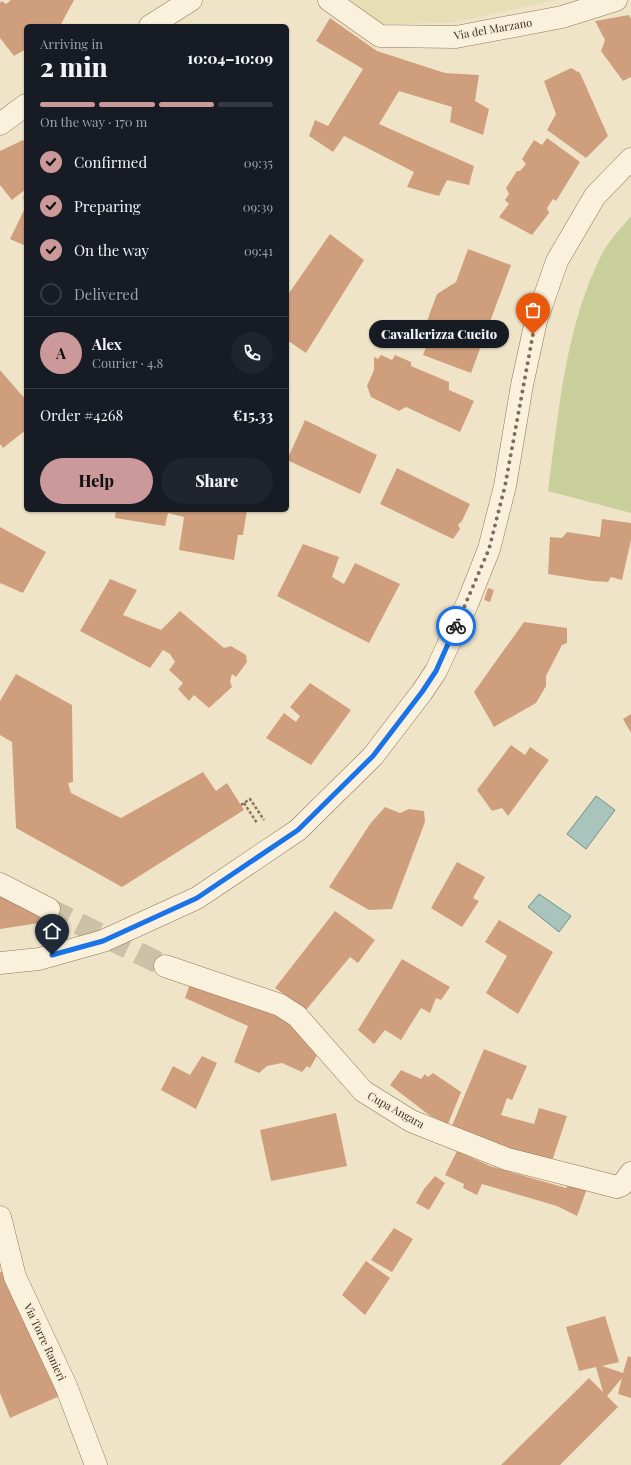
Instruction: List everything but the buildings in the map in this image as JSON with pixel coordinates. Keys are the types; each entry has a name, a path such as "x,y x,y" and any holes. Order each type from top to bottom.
{"street":[{"path":"153,24 191,0"},
{"name":"Via del Marzano","path":"329,0 380,36 456,37 562,17 616,0"},
{"path":"0,124 24,107"},
{"path":"0,963 39,959 103,941 197,898 298,830 373,756 422,692 436,671 468,602 489,549 505,486 522,385 536,321 557,261 595,196 631,159"},
{"path":"0,884 49,908"},
{"name":"Cupa Angara","path":"165,966 280,1005 297,1016 363,1091 411,1121 507,1159 614,1186 622,1185 631,1173"},
{"name":"Via Torre Ranieri","path":"0,1217 15,1277 66,1386 96,1465"}],"path":[{"path":"257,823 242,804 250,799 264,820"}],"shaded area":[{"path":"346,0 556,0 450,23 382,24"}],"green space":[{"path":"631,216 631,513 548,491 565,369 580,309 590,280 603,252"}],"water":[{"path":"596,796 615,810 586,849 567,834"},
{"path":"539,894 571,916 559,932 528,907"}],"tunnel":[{"path":"49,909 165,966"}],"way so far":[{"path":"456,626 468,602 489,549 505,486 522,385 533,334"}],"place":[{"name":"Cavallerizza Cucito","path":"533,334"}],"route":[{"path":"52,955 103,941 149,922 197,898 298,830 373,756 422,692 436,671 456,626"}]}
